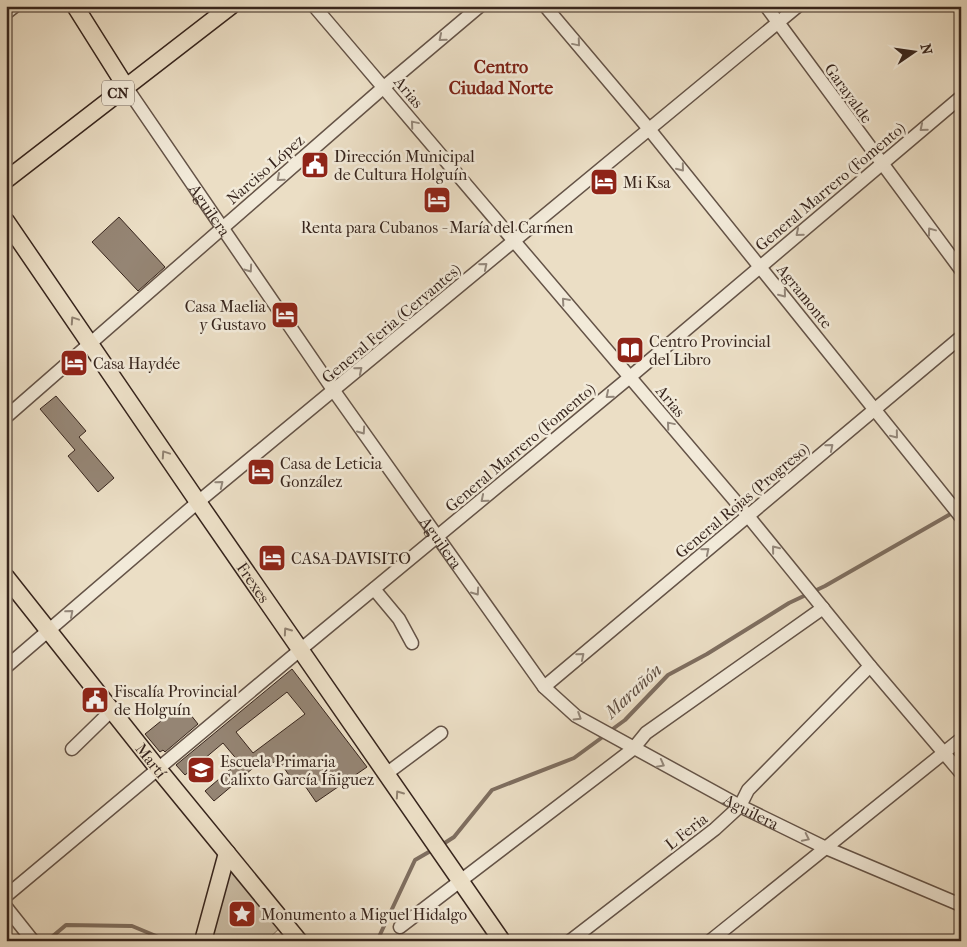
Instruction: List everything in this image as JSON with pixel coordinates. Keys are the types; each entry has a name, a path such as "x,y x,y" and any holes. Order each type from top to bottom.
{"main road":[{"name":"Aguilera","path":"75,6 126,86"},
{"name":"CN","path":"6,180 231,6"},
{"name":"Frexes","path":"6,221 502,941"},
{"name":"Martí","path":"6,577 159,770 299,941"},
{"path":"203,941 227,853"}],"street":[{"path":"6,13 15,6"},
{"name":"Arias","path":"314,6 748,516 870,666 961,773"},
{"name":"Narciso López","path":"6,416 384,87 480,6"},
{"name":"Agramonte","path":"545,6 650,129 961,517"},
{"name":"Garayalde","path":"766,6 961,270"},
{"name":"General Feria (Cervantes)","path":"6,668 198,502 798,6"},
{"name":"Aguilera","path":"126,86 334,391 544,687 576,716 633,749 740,806 826,848 961,905"},
{"name":"General Marrero (Fomento)","path":"6,896 630,377 961,97"},
{"name":"General Rojas (Progreso)","path":"544,687 961,337"},
{"path":"374,589 399,619 412,643"},
{"path":"400,927 633,749 646,733 821,605"},
{"name":"L Feria","path":"570,941 715,829 740,806 748,790 870,666"},
{"path":"72,749 112,710"},
{"path":"386,774 440,733"},
{"path":"710,941 961,739"},
{"path":"6,907 31,938"}],"shaded area":[{"path":"230,867 283,925 266,941 212,941"}],"building":[{"path":"119,217 165,267 138,291 92,242"},
{"name":"Centro Provincial del Libro","path":"633,339 641,349 627,361 619,351"},
{"path":"56,396 86,431 79,437 114,478 98,492 68,456 75,450 40,409"},
{"path":"292,669 367,767 316,802 301,780 295,784 278,759 270,765 265,758 214,801 205,791 239,762 223,743 185,775 176,765","holes":["287,692 305,714 253,753 236,732"]},
{"path":"182,704 198,724 165,752 163,750 160,752 145,734"}],"waterway":[{"name":"Marañón","path":"610,731 625,720 668,675 707,654 789,603 825,586 954,512"},
{"name":"Marañón","path":"440,846 454,837 492,790 574,758 604,736"},
{"name":"Marañón","path":"377,941 415,860 434,849"},
{"name":"Marañón","path":"47,941 66,925 132,926 168,941"}],"place":[{"name":"Dirección Municipal de Cultura Holguín","path":"315,165"},
{"name":"Mi Ksa","path":"604,182"},
{"name":"Renta para Cubanos - María del Carmen","path":"437,200"},
{"name":"Casa Maelia y Gustavo","path":"285,315"},
{"name":"Centro Provincial del Libro","path":"630,350"},
{"name":"Casa Haydée","path":"74,363"},
{"name":"Casa de Leticia González","path":"261,472"},
{"name":"CASA-DAVISITO","path":"272,558"},
{"name":"Fiscalía Provincial de Holguín","path":"95,700"},
{"name":"Escuela Primaria Calixto García Íñiguez","path":"201,770"},
{"name":"Monumento a Miguel Hidalgo","path":"242,914"}],"district":[{"name":"Centro Ciudad Norte","path":"501,77"}]}
